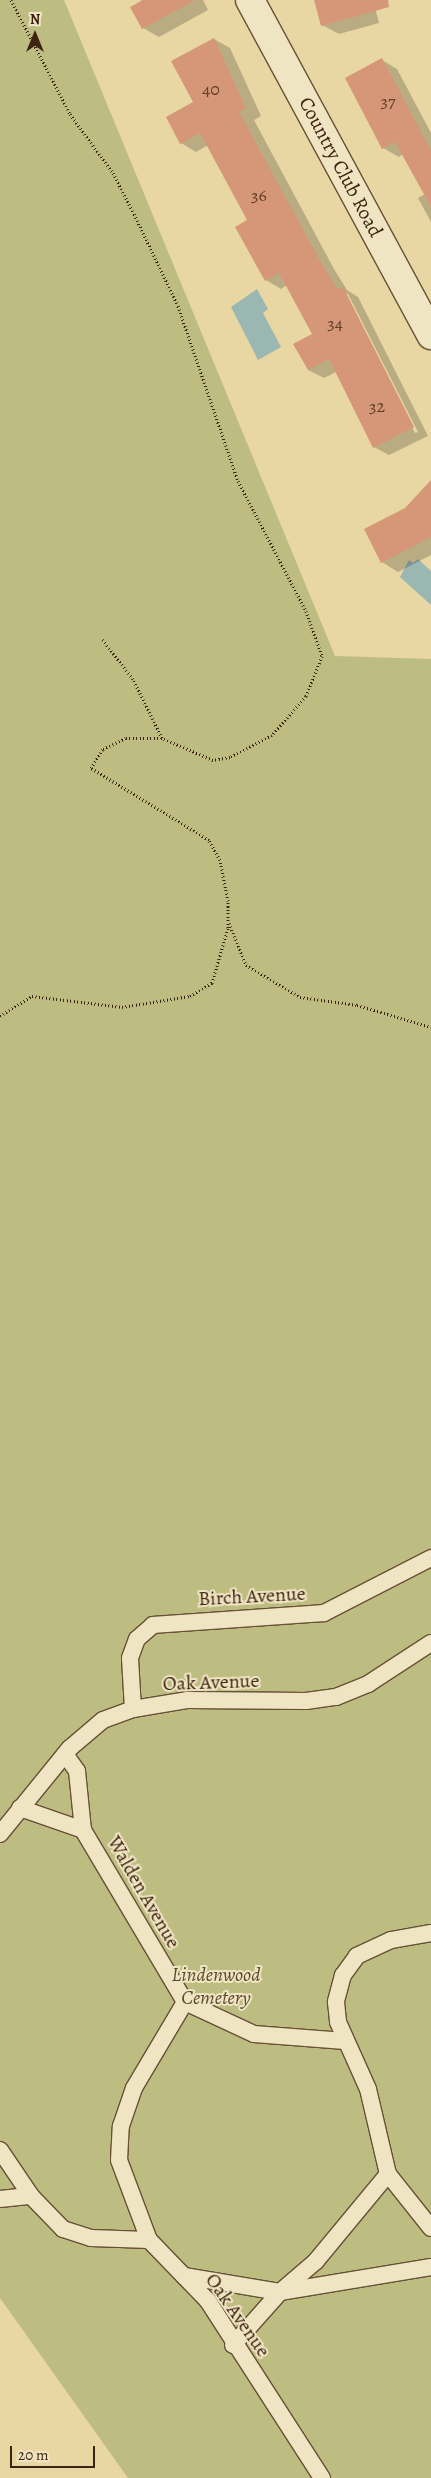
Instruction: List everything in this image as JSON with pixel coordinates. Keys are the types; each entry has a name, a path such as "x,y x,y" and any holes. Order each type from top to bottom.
{"street":[{"name":"Country Club Road","path":"250,0 431,335"}],"lane":[{"name":"Birch Avenue","path":"133,1708 130,1658 137,1639 153,1625 324,1613 431,1558"},
{"name":"Oak Avenue","path":"0,1834 65,1754 103,1720 133,1708 188,1700 306,1701 336,1697 368,1684 431,1643"},
{"name":"Walden Avenue","path":"65,1754 77,1770 83,1830 184,2002"},
{"name":"Walden Avenue","path":"20,1808 83,1830"},
{"path":"431,1933 391,1940 357,1956 343,1975 336,2002 345,2041 368,2089 388,2174 431,2228"},
{"path":"0,2150 31,2196 63,2229 91,2238 149,2240 119,2160 122,2126 134,2088 184,2002 254,2034 345,2041"},
{"path":"232,2345 280,2292 316,2261 388,2174"},
{"path":"0,2199 31,2196"},
{"name":"Oak Avenue","path":"149,2240 208,2301 232,2345 290,2423 322,2478"},
{"path":"184,2276 280,2292 431,2267"}],"path":[{"path":"11,0 70,114 113,173 178,306 238,481 306,611 322,656 310,688 293,716 256,746 213,760 162,738 126,738 103,749 91,768 209,840 220,860 228,920 246,965 300,997 357,1005 431,1027"},
{"path":"102,639 133,678 162,738"},
{"path":"0,1016 32,996 122,1007 190,996 212,983 228,920"}],"green space":[{"name":"Lindenwood Cemetery","path":"0,0 64,0 335,656 431,659 431,2478 128,2478 0,2298"}],"water":[{"path":"257,289 268,309 263,313 281,347 258,360 231,307"},
{"path":"418,559 431,571 431,605 400,577 409,560 413,563"}],"building":[{"path":"143,0 195,0 142,29 130,7"},
{"path":"314,0 388,0 389,7 321,26"},
{"path":"214,38 246,108 239,112 319,259 337,289 343,287 414,427 373,448 329,359 308,370 293,344 312,334 279,273 265,281 235,227 247,220 200,133 180,144 166,117 193,102 171,61"},
{"path":"382,58 431,151 431,207 395,142 382,149 345,78"},
{"path":"431,480 431,537 381,563 364,529 405,508"}]}
